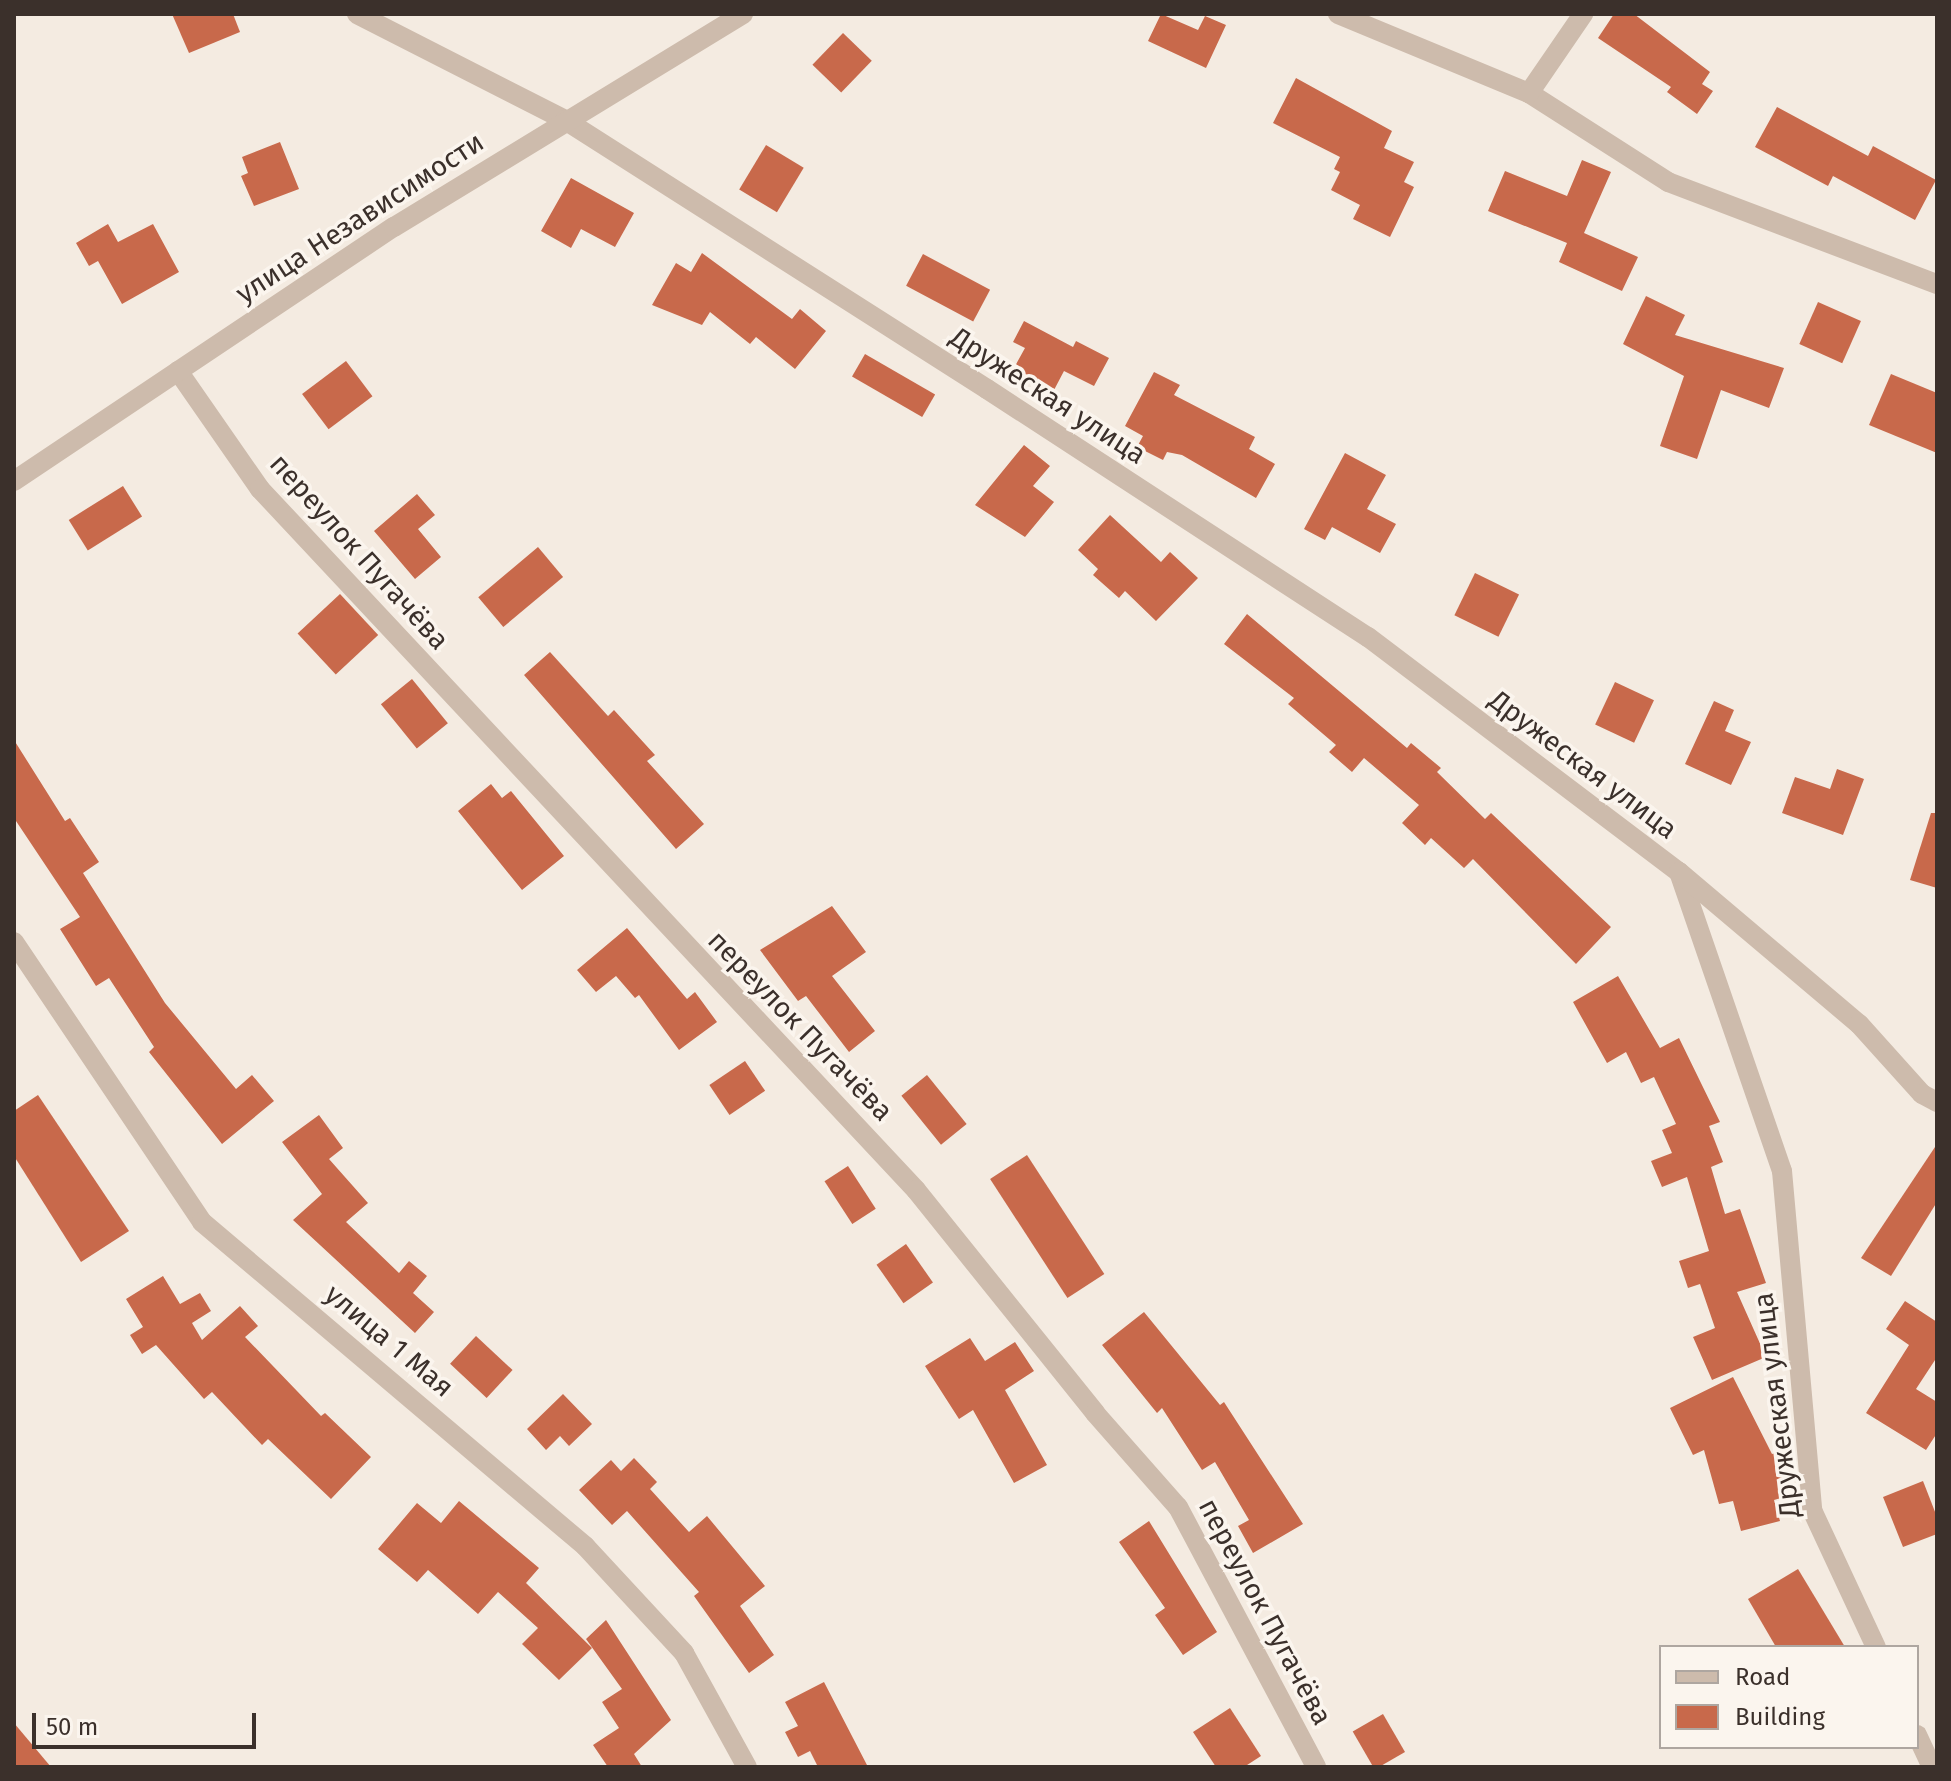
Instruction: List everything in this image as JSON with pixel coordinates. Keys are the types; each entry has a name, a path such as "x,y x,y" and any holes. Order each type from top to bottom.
{"street":[{"name":"Дружеская улица","path":"357,14 565,120 1368,637 1679,872 1859,1024 1922,1094 1937,1102"},
{"name":"улица Независимости","path":"14,481 565,120 743,14"},
{"path":"1338,14 1529,93 1668,182 1937,284"},
{"path":"1529,93 1583,14"},
{"name":"переулок Пугачёва","path":"178,371 260,489 916,1190 1095,1413 1178,1507 1316,1767"},
{"name":"Дружеская улица","path":"1679,872 1782,1171 1812,1510 1875,1645"},
{"name":"улица 1 Мая","path":"14,942 202,1222 585,1546 684,1653 747,1767"},
{"path":"1919,1739 1932,1767"}],"building":[{"path":"172,14 233,14 240,32 189,53"},
{"path":"1161,14 1198,30 1205,16 1226,25 1206,68 1148,41"},
{"path":"1614,14 1634,14 1710,72 1702,84 1713,91 1697,114 1667,92 1671,87 1598,38"},
{"path":"843,33 872,61 841,92 812,65"},
{"path":"1296,78 1392,131 1384,148 1414,162 1404,182 1414,187 1390,237 1353,219 1360,205 1331,190 1340,172 1334,169 1340,157 1273,123"},
{"path":"1777,107 1868,156 1873,146 1936,180 1915,220 1833,176 1828,186 1755,147"},
{"path":"280,142 299,189 254,206 241,176 248,173 242,157"},
{"path":"766,145 804,168 777,212 739,190"},
{"path":"1582,160 1611,172 1584,233 1638,257 1622,291 1559,262 1567,243 1488,211 1505,171 1567,196"},
{"path":"571,178 634,213 615,247 581,229 571,248 541,231"},
{"path":"108,224 118,242 153,224 179,272 122,304 98,261 89,266 76,243"},
{"path":"702,253 792,319 800,309 826,331 795,369 756,337 750,344 710,312 702,325 652,305 676,263 691,272"},
{"path":"923,254 990,290 973,321 906,286"},
{"path":"1646,296 1685,315 1675,335 1784,368 1769,408 1721,390 1697,459 1660,446 1684,376 1623,344"},
{"path":"1818,302 1861,321 1842,363 1799,344"},
{"path":"1024,321 1073,347 1076,341 1109,358 1094,386 1064,371 1054,390 1014,368 1025,348 1013,342"},
{"path":"865,354 935,394 922,417 852,377"},
{"path":"346,361 372,396 329,429 302,394"},
{"path":"1154,372 1180,385 1174,395 1255,437 1249,449 1275,464 1256,498 1182,455 1167,452 1163,460 1137,447 1143,436 1125,426"},
{"path":"1891,374 1937,393 1937,453 1869,425"},
{"path":"1024,445 1050,466 1033,486 1054,502 1025,537 975,505"},
{"path":"1345,453 1386,475 1367,509 1396,524 1380,553 1332,527 1325,540 1304,529"},
{"path":"123,486 142,517 88,550 69,520"},
{"path":"417,494 435,515 418,529 441,557 415,579 374,531"},
{"path":"1110,515 1161,562 1170,552 1198,578 1156,621 1125,591 1119,598 1093,575 1098,569 1078,550"},
{"path":"538,547 563,577 503,627 478,597"},
{"path":"1475,573 1519,594 1498,637 1454,615"},
{"path":"340,594 378,635 336,675 298,634"},
{"path":"1247,614 1407,748 1411,743 1441,768 1437,772 1485,819 1491,813 1611,927 1576,964 1473,859 1464,868 1431,838 1425,845 1402,823 1419,805 1364,758 1352,772 1329,752 1336,745 1288,704 1294,698 1224,644"},
{"path":"550,652 608,716 614,710 655,755 647,761 704,824 676,849 524,675"},
{"path":"412,679 448,723 417,748 381,704"},
{"path":"1615,682 1654,700 1634,743 1595,725"},
{"path":"1714,701 1734,710 1725,731 1751,742 1731,785 1685,764"},
{"path":"14,740 65,821 70,818 99,862 83,873 165,1003 236,1089 252,1075 274,1101 222,1144 149,1052 154,1047 109,978 96,986 60,929 80,917 14,818"},
{"path":"1837,769 1864,779 1843,835 1782,813 1795,777 1830,789"},
{"path":"491,784 502,798 511,791 564,856 522,890 458,811"},
{"path":"1931,813 1937,813 1937,888 1910,880"},
{"path":"832,906 866,952 832,976 875,1031 849,1052 806,996 798,1001 760,950"},
{"path":"627,928 687,999 695,992 717,1022 679,1050 639,995 635,998 616,976 596,992 577,970"},
{"path":"1618,976 1660,1048 1679,1038 1720,1122 1709,1126 1723,1162 1711,1167 1725,1214 1740,1209 1766,1283 1737,1292 1766,1357 1712,1380 1693,1337 1715,1328 1700,1284 1688,1288 1679,1261 1709,1251 1687,1177 1662,1187 1651,1161 1672,1153 1662,1130 1676,1124 1654,1077 1641,1083 1626,1052 1607,1063 1573,1002"},
{"path":"745,1061 765,1091 729,1115 709,1085"},
{"path":"927,1075 967,1124 941,1145 901,1096"},
{"path":"38,1095 129,1231 81,1262 14,1156 14,1111"},
{"path":"319,1115 343,1148 329,1159 368,1203 346,1222 399,1273 409,1261 427,1276 413,1293 434,1312 415,1333 293,1220 322,1194 282,1142"},
{"path":"1937,1144 1937,1202 1891,1276 1861,1258"},
{"path":"1027,1155 1104,1274 1067,1298 990,1179"},
{"path":"848,1166 876,1209 852,1224 825,1181"},
{"path":"906,1244 933,1283 903,1303 877,1265"},
{"path":"163,1276 180,1304 200,1293 211,1311 192,1323 202,1340 240,1306 258,1326 245,1337 321,1416 325,1413 371,1457 331,1499 268,1439 262,1445 212,1392 204,1399 156,1345 142,1354 130,1335 143,1327 126,1299"},
{"path":"1905,1301 1937,1322 1937,1357 1916,1389 1937,1402 1937,1433 1926,1450 1866,1413 1909,1345 1886,1329"},
{"path":"1144,1312 1220,1405 1224,1402 1303,1524 1253,1553 1238,1526 1249,1520 1215,1462 1202,1470 1162,1408 1157,1413 1102,1345"},
{"path":"476,1336 513,1370 487,1398 450,1364"},
{"path":"970,1338 985,1361 1015,1342 1034,1371 1005,1390 1047,1465 1014,1483 973,1410 959,1419 925,1366"},
{"path":"1733,1377 1772,1454 1784,1451 1796,1494 1774,1500 1780,1521 1741,1531 1733,1501 1719,1504 1704,1450 1693,1455 1670,1408"},
{"path":"563,1394 592,1424 569,1446 560,1436 546,1450 527,1429"},
{"path":"634,1458 657,1482 650,1489 689,1532 707,1516 765,1586 740,1606 774,1655 749,1673 694,1596 699,1592 627,1511 612,1525 579,1490 611,1460 621,1471"},
{"path":"1923,1481 1937,1517 1937,1534 1903,1547 1883,1497"},
{"path":"459,1501 539,1568 526,1583 592,1648 559,1680 522,1644 538,1628 498,1592 478,1614 428,1570 417,1582 378,1549 417,1503 441,1523"},
{"path":"1149,1521 1217,1632 1183,1655 1155,1615 1165,1608 1119,1542"},
{"path":"1798,1569 1844,1645 1775,1645 1748,1599"},
{"path":"606,1620 671,1720 634,1754 642,1767 608,1767 593,1745 619,1728 602,1702 622,1689 586,1639"},
{"path":"824,1682 868,1767 818,1767 810,1751 798,1757 785,1732 798,1726 785,1702"},
{"path":"1230,1708 1261,1756 1244,1767 1216,1767 1193,1732"},
{"path":"1383,1714 1405,1752 1379,1767 1373,1767 1353,1732"},
{"path":"14,1723 51,1767 14,1767"}]}
